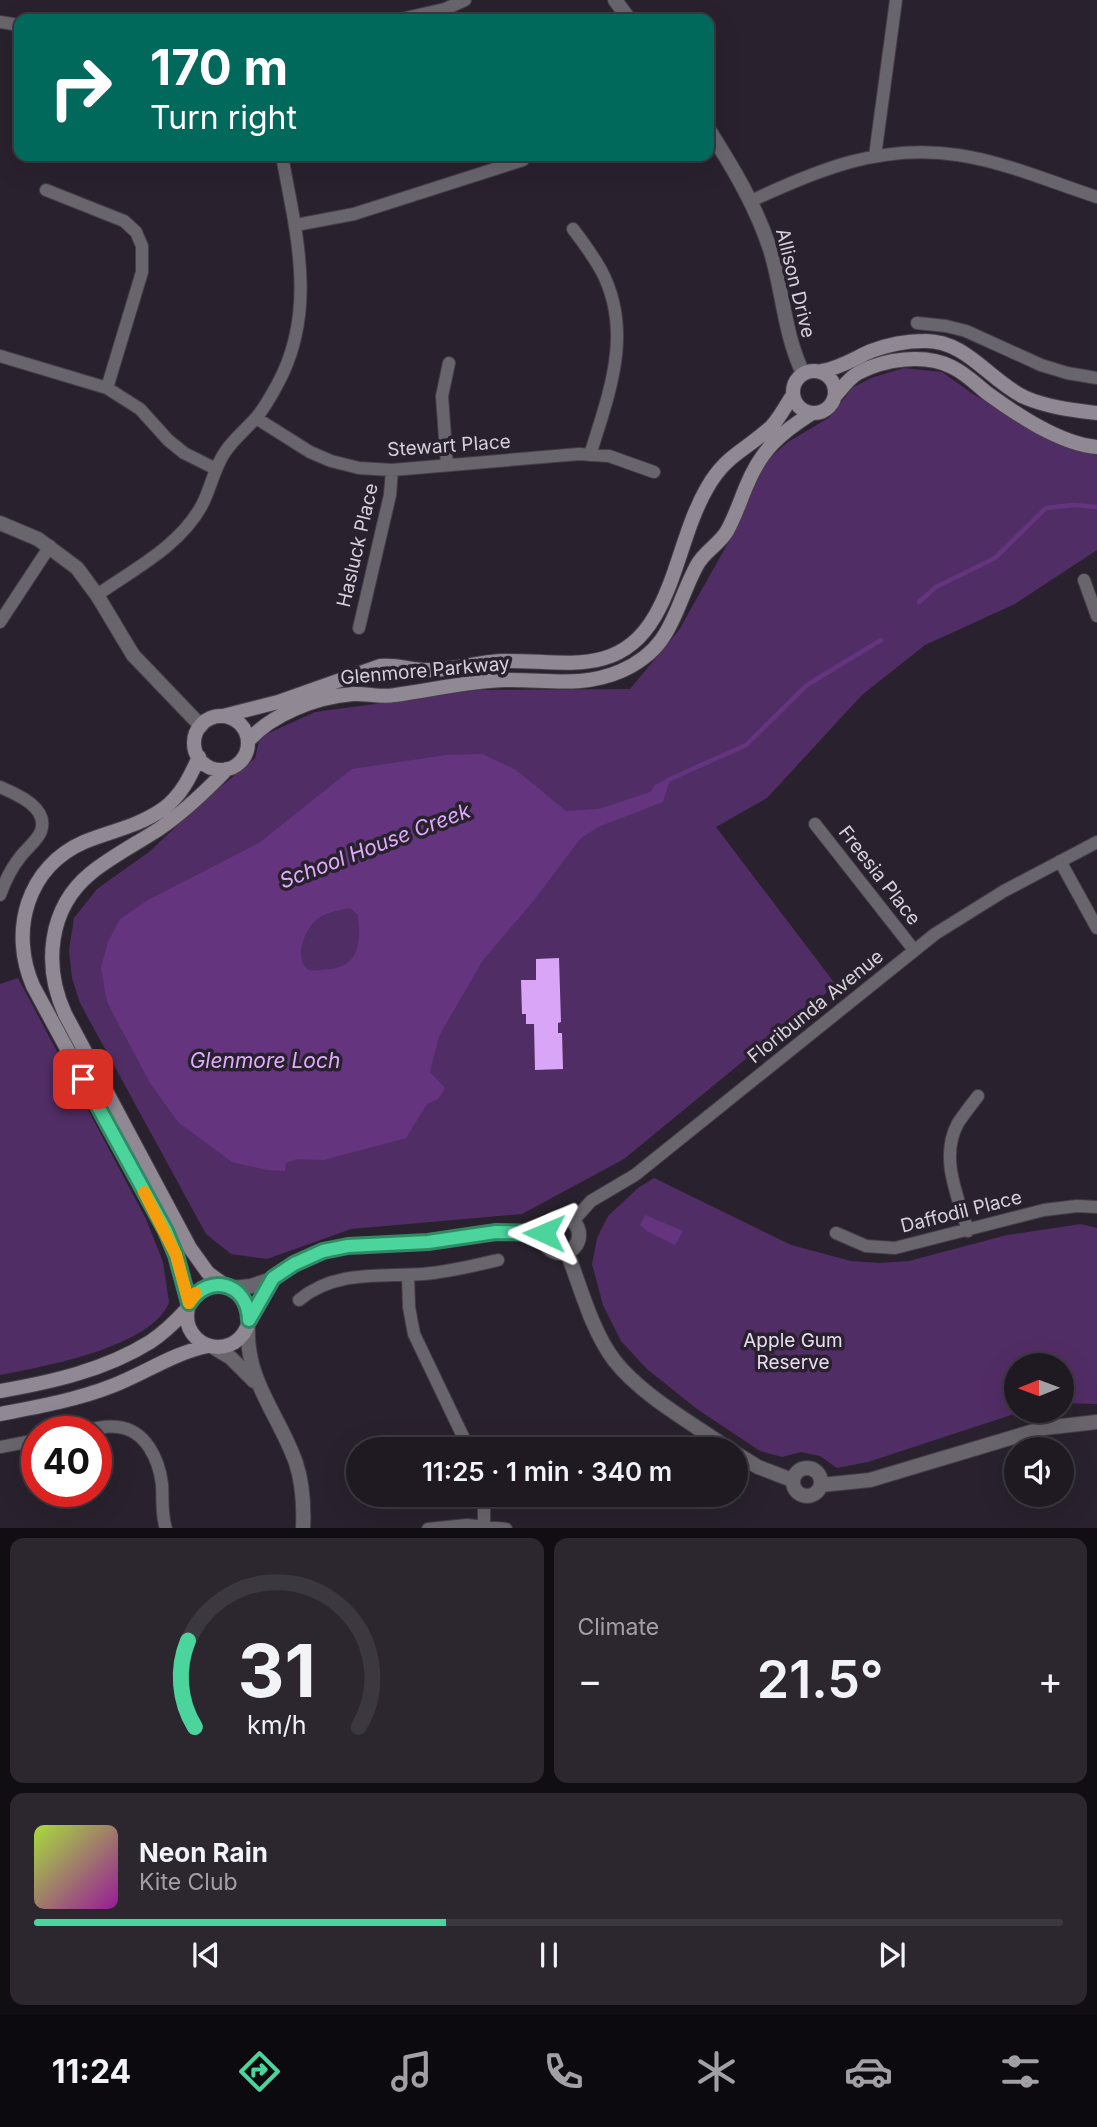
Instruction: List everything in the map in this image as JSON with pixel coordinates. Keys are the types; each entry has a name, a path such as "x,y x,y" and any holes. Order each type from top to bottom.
{"main road":[{"path":"1097,413 1053,406 1024,397 967,354 940,342 906,342 873,350 842,366 803,373 794,382 793,395 799,407 811,413 827,409 835,396 856,374 897,361 940,362 952,366 995,399 1047,430 1072,441 1097,447"},
{"path":"822,371 833,381 835,396"},
{"name":"Glenmore Parkway","path":"223,716 278,702 380,666 426,670 504,661 577,664 593,662 619,652 641,635 653,619 669,586 697,506 714,476 730,457 773,425 793,395"},
{"name":"Glenmore Parkway","path":"248,741 269,722 306,706 340,696 388,696 492,680 580,682 612,675 634,664 658,644 671,626 695,569 702,557 727,531 759,460 778,436 811,413"},
{"path":"223,716 241,724 248,741 243,759 236,766 227,769 209,767 199,757 195,744 201,726 214,717 223,716"},
{"path":"199,757 182,790 161,811 121,830 76,846 50,866 37,883 28,902 21,937 26,969 33,986 166,1231 176,1255 188,1306 187,1318 193,1335 210,1346"},
{"path":"0,1414 75,1398 112,1386 177,1355 210,1346 230,1345 238,1340 248,1323 245,1301 229,1287 215,1280 190,1248 65,1014 56,994 51,963 56,926 66,902 78,886 93,871 195,802 227,769"},
{"path":"0,1391 73,1376 119,1357 151,1342 188,1306 200,1290 208,1286 229,1287"}],"street":[{"path":"424,14 446,9 465,0"},
{"path":"875,156 896,0"},
{"name":"Allison Drive","path":"714,138 751,201 770,250 789,338 803,373"},
{"path":"751,201 819,170 875,156 914,153 957,155 989,162 1097,197"},
{"path":"97,595 183,531 202,504 227,449 256,418 284,370 296,331 302,275 296,225 283,161"},
{"path":"296,225 354,214 520,161"},
{"path":"46,190 124,221 136,232 142,246 142,272 107,388"},
{"path":"573,229 602,271 617,321 616,364 590,455"},
{"path":"917,323 966,331 1041,365 1097,378"},
{"path":"0,356 107,388 140,409 168,440 184,453 216,469"},
{"path":"447,466 442,396 449,363"},
{"name":"Stewart Place","path":"256,418 299,446 331,461 359,468 392,470 590,455 616,458 654,471"},
{"name":"Hasluck Place","path":"359,628 390,495 392,470"},
{"path":"0,523 27,533 50,546 77,568 97,595 133,655 201,726"},
{"path":"0,622 50,546"},
{"path":"1084,580 1097,616"},
{"path":"0,787 30,804 39,813 42,822 41,832 17,861 0,895"},
{"name":"Freesia Place","path":"815,824 914,950"},
{"name":"Floribunda Avenue","path":"573,1221 591,1201 635,1175 914,950 964,914 1097,842"},
{"path":"1060,861 1097,928"},
{"path":"968,1231 951,1171 950,1150 958,1123 978,1096"},
{"name":"Daffodil Place","path":"836,1233 858,1244 884,1248 914,1245 1044,1210 1077,1206 1097,1207"},
{"path":"562,1217 573,1221 579,1230 576,1246 567,1252 552,1251 545,1243 544,1233 552,1220 562,1217"},
{"path":"229,1287 251,1286 273,1278 312,1255 341,1247 428,1242 496,1232 544,1233"},
{"path":"567,1252 595,1327 614,1360 641,1387 712,1437"},
{"path":"299,1300 318,1286 341,1278 463,1269 498,1260"},
{"path":"408,1275 408,1307 414,1334 463,1437"},
{"path":"273,1278 248,1323 248,1350 257,1385 296,1464 303,1493 303,1528"},
{"path":"210,1346 231,1359 257,1385"},
{"path":"792,1480 796,1493 805,1497 813,1495 821,1485 879,1478 1044,1428 1097,1422"},
{"path":"112,1428 121,1427 133,1431 151,1450 161,1478 162,1514 166,1528"},
{"path":"0,1447 21,1443"},
{"path":"748,1461 792,1480"},
{"path":"792,1480 800,1469 809,1468 820,1476 821,1485"},
{"path":"484,1507 484,1526"},
{"path":"428,1528 506,1528"}],"green space":[{"path":"904,368 942,372 973,394 1063,446 1097,453 1097,550 1015,604 925,645 862,695 767,798 716,827 836,985 624,1159 522,1214 351,1229 267,1259 231,1254 206,1234 80,1003 72,978 69,950 74,918 97,889 149,852 255,758 260,737 315,712 479,690 630,689 679,630 736,529 764,463 788,442 830,417 852,388 871,378"},
{"path":"18,978 146,1219 163,1262 169,1302 159,1318 120,1343 42,1367 0,1375 0,984"},
{"name":"Apple Gum Reserve","path":"654,1178 791,1245 851,1261 909,1261 1007,1235 1081,1224 1097,1228 1097,1404 1074,1403 1074,1353 1004,1353 1004,1417 868,1462 837,1468 820,1456 801,1452 782,1457 760,1451 748,1443 748,1437 739,1437 697,1409 647,1369 621,1341 603,1305 592,1264 597,1238 608,1216 638,1188"}],"water":[{"name":"Glenmore Loch","path":"482,754 516,770 566,811 599,809 650,792 655,785 671,777 663,802 598,827 580,839 535,899 483,960 439,1036 430,1072 445,1088 438,1099 427,1104 406,1138 324,1160 297,1159 286,1163 285,1171 232,1162 178,1122 150,1083 107,1002 101,968 108,942 120,919 148,900 259,843 352,769 446,755","holes":["350,908 358,915 358,942 351,960 335,968 308,970 301,952 304,937 312,924 324,915"]},
{"path":"645,1215 683,1231 675,1245 640,1225"}],"building":[{"path":"559,958 561,1022 558,1023 558,1033 562,1033 563,1069 535,1070 534,1024 526,1024 526,1014 522,1014 521,980 536,980 536,959"}],"waterway":[{"name":"School House Creek","path":"919,602 936,587 995,558 1046,508 1074,505 1097,507"},
{"name":"School House Creek","path":"668,780 746,745 807,685 881,640"}],"slow traffic":[{"path":"144,1192 176,1255 189,1303 196,1293"}],"route":[{"path":"83,1079 166,1231 176,1255 189,1303 200,1290 208,1286 217,1284 231,1287 245,1301 249,1320 273,1278 294,1264 323,1251 348,1246 428,1242 496,1232 544,1233"}]}
